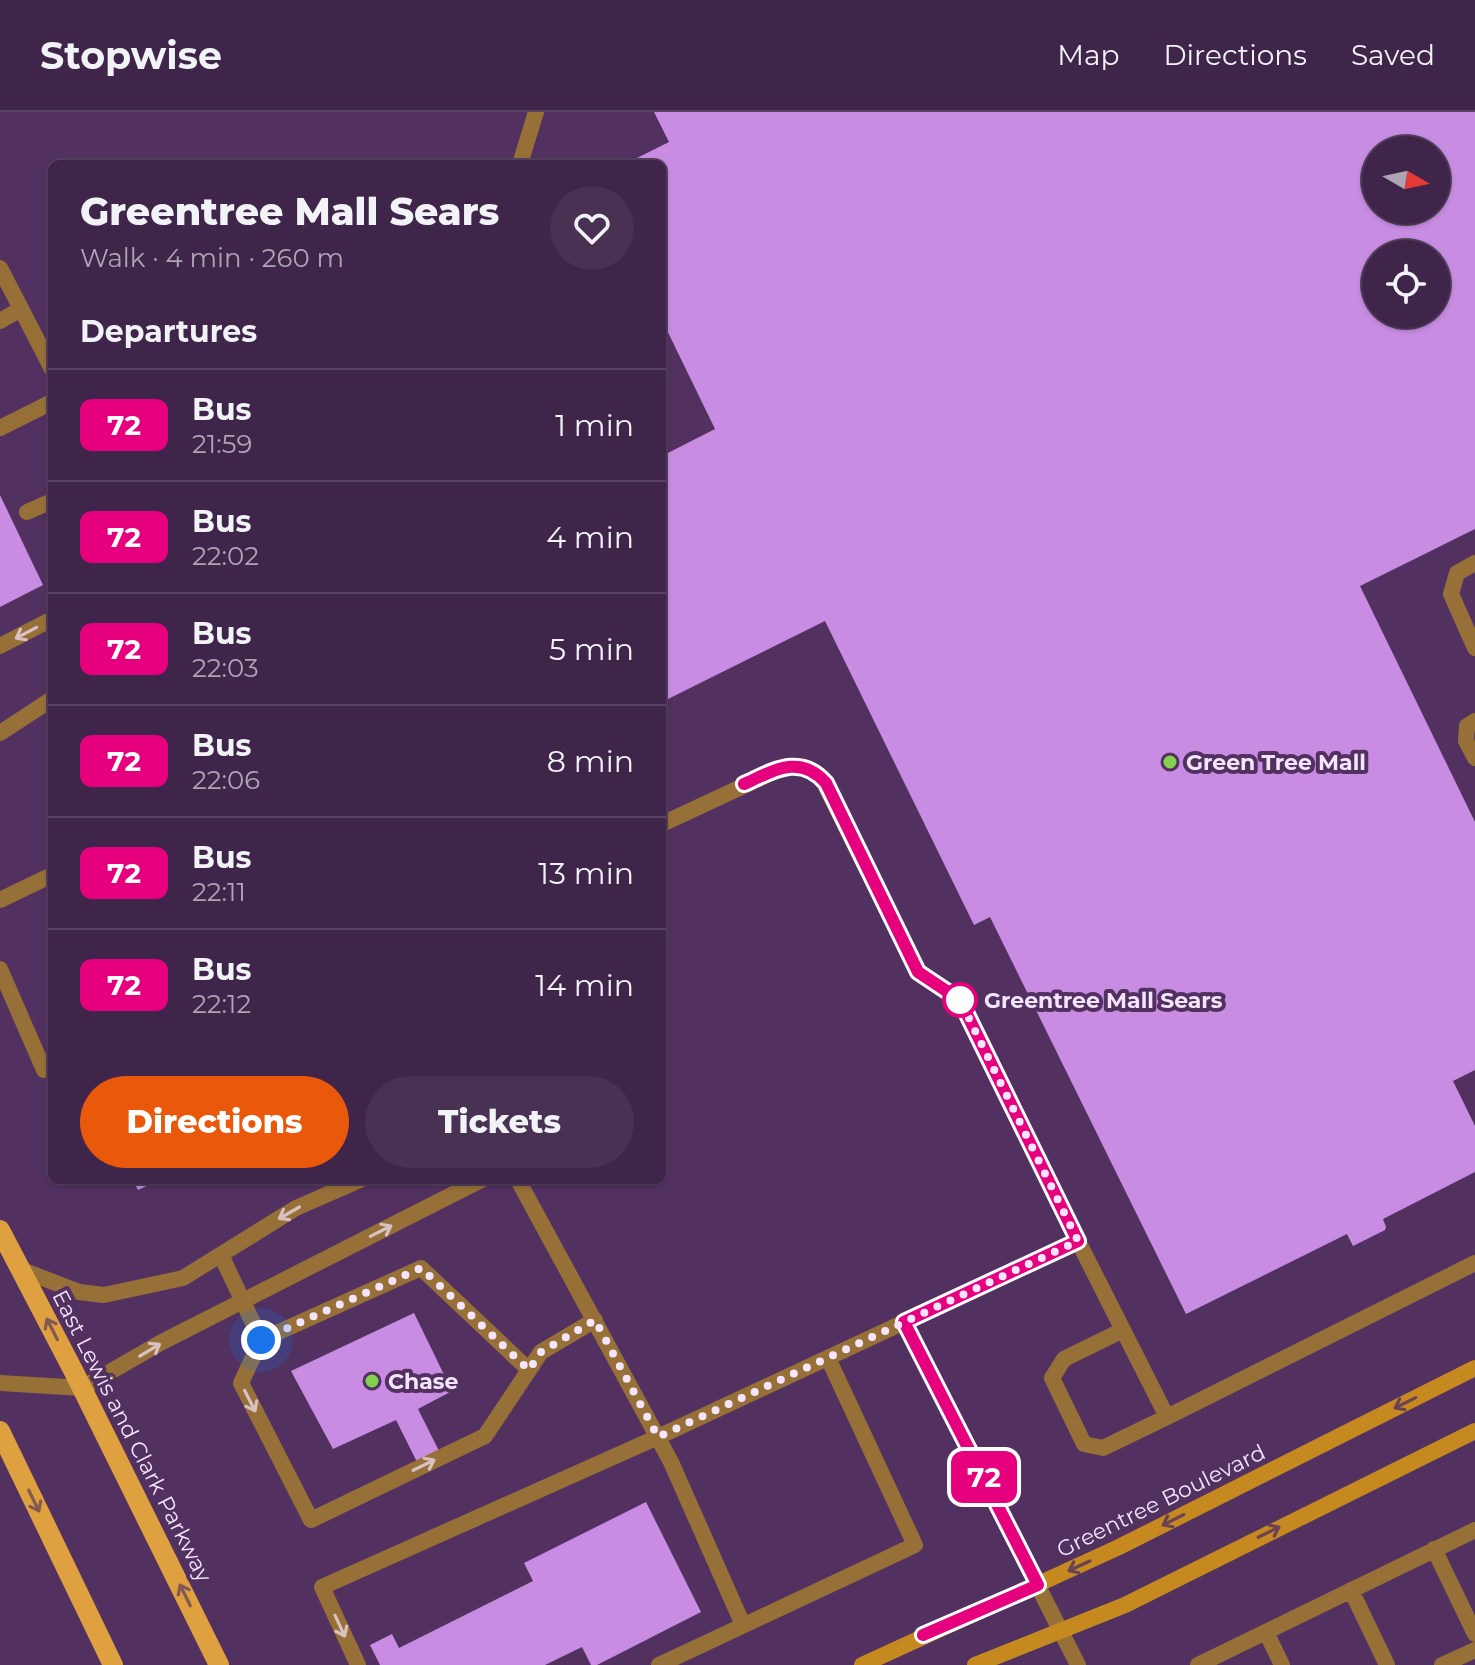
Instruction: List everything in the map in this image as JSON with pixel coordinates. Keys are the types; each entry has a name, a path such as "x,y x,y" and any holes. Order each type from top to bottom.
{"main road":[{"name":"East Lewis and Clark Parkway","path":"0,1230 219,1665"},
{"name":"Greentree Boulevard","path":"862,1665 1133,1540 1475,1368"},
{"path":"0,1431 7,1460 113,1665"},
{"path":"975,1665 1125,1605 1475,1431"}],"lane":[{"path":"521,160 536,112"},
{"path":"0,268 48,361"},
{"path":"0,321 21,309"},
{"path":"0,428 48,404"},
{"path":"27,512 48,503"},
{"path":"1475,563 1457,573 1451,594 1475,648"},
{"path":"0,646 48,621"},
{"path":"0,733 48,702"},
{"path":"1475,721 1467,726 1466,741 1475,758"},
{"path":"666,822 784,767 805,768 821,777 918,972 960,1000 1121,1331 1167,1417"},
{"path":"0,900 48,877"},
{"path":"0,969 44,1070 48,1068"},
{"path":"22,1270 79,1292 104,1295 183,1278 296,1208 351,1184"},
{"path":"0,1383 82,1388 162,1342 473,1184"},
{"path":"520,1184 658,1437 743,1625"},
{"path":"358,1665 322,1587 658,1437 1078,1241"},
{"path":"221,1255 261,1340"},
{"path":"1121,1331 1064,1359 1052,1378 1084,1444 1103,1448 1475,1263"},
{"path":"529,1370 421,1268 261,1340 241,1383 311,1520 485,1436 529,1370 541,1352 595,1320"},
{"path":"904,1322 1078,1665"},
{"path":"659,1665 915,1545 828,1358"},
{"path":"1198,1665 1475,1530"},
{"path":"1434,1549 1475,1634"},
{"path":"1351,1590 1387,1665"},
{"path":"1266,1632 1282,1665"},
{"path":"1442,1665 1475,1650"}],"building":[{"name":"Green Tree Mall","path":"654,112 1475,112 1475,529 1360,586 1475,822 1475,1070 1453,1081 1475,1126 1475,1172 1383,1219 1385,1230 1353,1246 1347,1234 1186,1314 990,917 974,925 825,621 666,700 666,454 715,429 666,328 666,160 633,160 669,142"},
{"path":"0,495 43,585 0,607"},
{"path":"135,1184 151,1184 138,1190"},
{"name":"Chase","path":"414,1313 452,1391 418,1409 439,1451 417,1462 396,1420 333,1449 291,1371"},
{"path":"646,1502 701,1612 597,1665 591,1665 582,1647 545,1665 380,1665 370,1645 392,1634 399,1648 533,1581 524,1563"}],"bus line":[{"name":"72","path":"744,784 784,767 795,766 812,770 826,783 918,972 960,1000 1078,1241 904,1322 1038,1585 923,1635"}],"place":[{"name":"Green Tree Mall","path":"1170,762"},
{"name":"Greentree Mall Sears","path":"960,1000"},
{"name":"Chase","path":"372,1381"}],"route":[{"path":"261,1340 421,1268 529,1370 541,1352 595,1320 658,1437 1078,1241 960,1000"}]}
